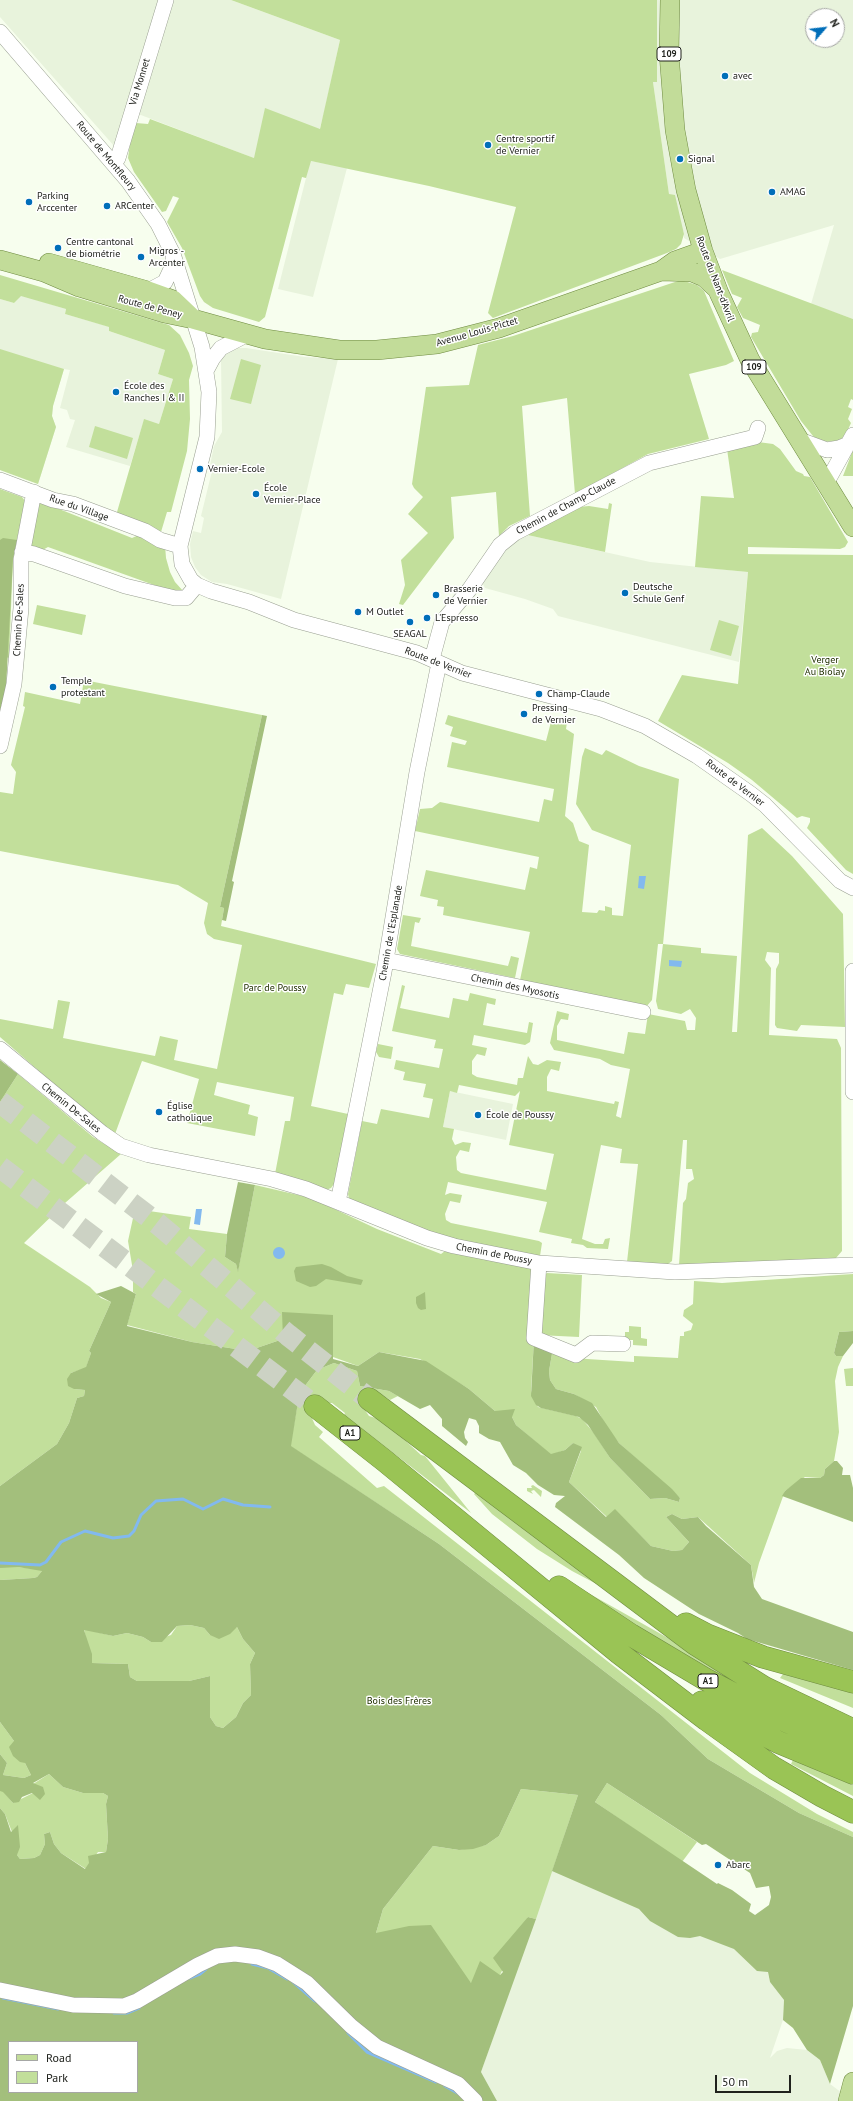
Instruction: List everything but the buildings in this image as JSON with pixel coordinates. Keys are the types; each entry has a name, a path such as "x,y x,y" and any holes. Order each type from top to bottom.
{"highway":[{"name":"A1","path":"369,1399 695,1644 741,1674 789,1701 853,1730"},
{"name":"A1","path":"315,1406 385,1461 565,1591 648,1646 755,1706 853,1751"},
{"path":"385,1461 619,1653 751,1752 797,1782 853,1812"},
{"path":"623,1591 724,1642 778,1661 853,1682"},
{"path":"619,1653 691,1696 754,1730 810,1756 853,1773"}],"main road":[{"name":"Route du Nant-d'Avril","path":"670,0 669,54 675,130 686,190 703,250 718,290 750,360 827,482 853,527"},
{"name":"Route de Peney","path":"0,249 148,291 173,300 194,318"},
{"name":"Avenue Louis-Pictet","path":"194,318 248,334 302,346 339,350 414,348 449,342 499,328 661,271 675,262 703,250"},
{"name":"Route de Peney","path":"0,260 44,272 79,287 160,312 194,318"},
{"path":"661,271 692,272 704,277 718,290"},
{"path":"848,2101 853,2082"}],"street":[{"name":"Via Monnet","path":"114,164 118,158 166,0"},
{"name":"Route de Montfleury","path":"0,32 114,164 151,212 166,237 173,254 194,318"},
{"path":"148,291 165,282 173,265 173,254"},
{"name":"Route de Vernier","path":"194,318 206,371 209,392 207,437 180,546 184,570 197,585 211,591 249,602 294,620 417,653 467,675 601,709 645,726 697,756 755,797 847,884 853,895"},
{"path":"206,371 213,358 221,348 248,334"},
{"name":"Chemin de Champ-Claude","path":"436,661 442,622 468,590 500,545 515,533 649,463 755,437 758,428"},
{"path":"800,440 828,450 839,448 851,439"},
{"path":"827,482 851,439"},
{"name":"Rue du Village","path":"0,480 63,503 73,504 145,531 160,540 180,546"},
{"name":"Chemin De-Sales","path":"0,746 14,684 21,608 22,552 34,492"},
{"path":"22,552 34,554 125,586 175,598 186,598 197,585"},
{"name":"Chemin de l'Esplanade","path":"338,1202 386,960 436,661"},
{"name":"Chemin des Myosotis","path":"386,960 643,1012"},
{"path":"853,971 853,1092"},
{"name":"Chemin De-Sales","path":"0,1049 102,1133 121,1146 149,1155"},
{"name":"Chemin de Poussy","path":"149,1155 272,1179 306,1189 427,1238 487,1254 539,1263 675,1272 853,1265"},
{"path":"539,1263 534,1338 576,1355 592,1343 623,1344"},
{"path":"0,1990 73,2005 124,2006 133,2004 198,1965 217,1956 235,1954 258,1957 277,1964 307,1983 351,2026 377,2047 458,2084 468,2092 475,2101"}],"shaded area":[{"path":"0,0 231,0 340,40 324,113 311,161 347,168 313,297 278,289 306,178 133,112 115,147 0,17"},
{"path":"657,0 853,0 853,319 811,304 834,225 720,259 684,238 684,233 669,194 653,82 656,82"},
{"name":"École des Ranches I & II","path":"21,295 66,309 65,314 110,327 109,331 165,350 158,374 173,379 159,424 144,420 130,466 66,447 75,420 70,419 67,410 60,408 70,370 64,369 53,406 52,416 56,427 38,484 0,470 0,299 14,303"},
{"name":"École Vernier-Place","path":"237,348 305,357 338,359 281,599 227,584 212,582 201,575 195,567 191,557 190,544 193,531 201,533 204,518 201,516 212,471 209,470 214,446 222,432 221,359 226,354"},
{"name":"Deutsche Schule Genf","path":"523,534 650,562 748,572 739,662 558,616 553,609 525,599 485,588 481,580 509,542"},
{"name":"École de Poussy","path":"450,1091 513,1104 506,1140 443,1127"},
{"path":"578,1795 755,1916 770,1982 784,2000 783,2020 770,2058 777,2051 787,2048 807,2050 820,2060 830,2084 853,2101 497,2101 481,2072"}],"green space":[{"name":"Centre sportif de Vernier","path":"231,0 657,0 657,82 653,82 669,194 675,195 684,234 681,244 676,249 667,253 493,318 488,313 516,207 429,186 311,161 306,178 302,177 265,317 259,322 213,308 204,302 200,296 182,248 167,222 179,198 173,196 166,211 162,212 134,172 128,158 130,143 136,123 148,124 150,119 254,158 265,108 320,129 340,40"},
{"path":"722,270 853,319 853,400 851,399 848,407 852,409 848,419 851,423 845,436 838,441 820,442 801,421 751,337 752,333 758,332 760,325 743,318 737,307 742,298 732,294"},
{"path":"0,275 169,325 180,335 189,353 193,366 189,380 190,419 187,451 171,512 167,512 161,532 120,515 117,512 144,419 159,424 173,379 158,374 165,350 109,331 109,327 65,314 66,309 21,296 14,303 0,299"},
{"path":"681,280 697,285 704,291 734,361 726,365 689,374 709,439 648,454 575,494 567,398 522,406 530,516 509,526 499,536 496,492 451,497 454,538 403,605 399,604 405,585 401,560 428,533 408,514 423,497 412,484 426,387 469,385 478,345 513,336"},
{"path":"0,349 64,369 53,406 52,416 56,427 38,484 0,470"},
{"path":"241,359 261,365 251,404 230,399"},
{"path":"95,426 133,438 127,459 89,447"},
{"name":"Verger Au Biolay","path":"758,442 773,444 780,449 796,471 804,476 810,477 848,542 845,547 840,549 748,547 748,554 853,555 853,874 846,870 807,828 810,818 802,816 797,818 752,780 728,763 658,721 682,675 738,684 748,572 695,567 701,496 734,498 727,449"},
{"path":"853,450 853,476 843,476"},
{"path":"0,489 22,497 25,501 13,559 9,658 0,655"},
{"path":"39,501 132,538 141,534 165,545 166,558 170,572 175,582 184,592 168,590 48,547 39,552 31,549 27,541"},
{"path":"609,503 612,504 605,552 523,534 578,507 589,506 608,509"},
{"path":"3,538 17,540 13,559 6,688 0,711 0,540"},
{"path":"37,605 86,615 82,635 33,624"},
{"path":"719,620 739,626 731,656 710,650"},
{"name":"Parc de Poussy","path":"84,680 262,715 220,907 224,908 221,926 376,964 369,988 346,984 343,995 334,993 311,1106 348,1114 334,1184 331,1188 326,1190 275,1174 285,1121 290,1121 294,1097 217,1082 214,1095 250,1105 248,1114 258,1117 255,1136 187,1123 199,1079 142,1061 115,1134 93,1118 0,1037 0,1019 53,1029 58,1000 70,1002 63,1038 155,1056 160,1036 178,1040 174,1060 217,1069 242,945 214,939 207,934 204,923 208,903 178,885 0,851 0,792 13,794 16,772 11,765 25,707 23,706 25,692 80,704"},
{"path":"262,715 267,716 232,881 234,882 226,921 222,920 224,908 220,907"},
{"path":"448,715 546,741 552,718 567,722 566,729 574,734 565,816 573,823 579,841 589,845 582,912 597,913 599,910 605,911 605,906 612,908 612,915 623,916 631,845 592,830 576,804 582,757 585,748 602,755 606,750 639,766 679,779 663,944 658,944 652,1000 646,1007 520,980 530,932 443,915 444,907 437,906 438,900 420,896 426,870 525,890 530,867 537,869 539,857 415,831 420,809 432,808 440,802 539,822 544,799 552,801 554,789 447,767 452,742 465,745 467,741 450,736 453,727 445,724"},
{"path":"762,828 792,856 843,914 845,1027 801,1025 797,1031 777,1028 775,1025 776,969 779,963 779,953 767,952 765,960 771,968 769,1035 837,1039 841,1048 842,1251 836,1258 679,1265 683,1203 686,1199 688,1183 694,1179 692,1169 686,1169 687,1140 683,1140 672,1261 668,1264 627,1262 638,1164 620,1163 622,1149 601,1145 582,1239 595,1244 603,1244 605,1239 610,1238 608,1249 587,1248 583,1245 571,1243 572,1239 539,1232 547,1202 448,1182 445,1195 450,1193 462,1195 460,1203 450,1201 445,1214 446,1220 451,1223 539,1241 542,1243 540,1256 469,1244 433,1233 352,1201 349,1198 348,1194 362,1121 377,1124 381,1109 429,1118 433,1099 423,1097 426,1084 403,1080 405,1072 394,1069 396,1060 439,1068 443,1049 434,1048 436,1040 392,1031 402,985 405,986 400,1008 449,1018 453,998 468,1001 470,993 496,999 495,1005 487,1003 483,1025 527,1033 529,1022 533,1023 530,1042 525,1045 474,1035 472,1045 487,1048 485,1056 477,1054 472,1061 472,1074 477,1077 517,1085 518,1078 523,1078 528,1056 533,1064 538,1065 547,1060 561,1062 559,1071 551,1069 547,1077 547,1091 614,1104 615,1101 619,1102 616,1116 621,1118 630,1069 611,1065 600,1059 554,1050 550,1043 557,1011 569,1014 568,1020 561,1019 557,1026 557,1040 624,1054 628,1032 645,1034 648,1014 685,1021 687,1030 695,1030 696,1018 690,1009 681,1014 658,1009 656,1001 663,944 701,948 701,953 737,956 732,1032 737,1032 748,835","holes":["459,1085 515,1096 520,1091 509,1145 554,1154 546,1190 461,1173 457,1170 456,1157 460,1150 469,1152 471,1143 463,1142 455,1145 452,1139 454,1129 443,1127 450,1091 457,1093"]},
{"path":"403,915 421,918 419,923 415,922 411,946 508,966 511,956 519,958 515,978 400,954 397,949"},
{"path":"378,1044 393,1047 391,1059 379,1057 376,1052"},
{"path":"0,1060 18,1074 0,1102"},
{"path":"18,1074 93,1137 121,1154 65,1203 24,1243 90,1287 101,1298 111,1302 89,1351 91,1353 86,1368 71,1373 74,1389 85,1390 84,1396 77,1398 69,1423 57,1444 0,1486 0,1102"},
{"path":"238,1182 255,1185 238,1272 236,1264 225,1257 227,1234"},
{"path":"255,1185 311,1198 377,1229 441,1254 445,1251 532,1267 534,1338 531,1391 538,1407 576,1416 582,1419 594,1433 610,1458 650,1499 665,1498 679,1502 680,1498 619,1443 607,1428 596,1407 574,1394 556,1389 550,1380 549,1371 553,1348 577,1358 587,1359 634,1362 634,1356 678,1358 680,1336 684,1336 684,1332 691,1330 693,1324 683,1316 684,1310 693,1304 694,1281 722,1283 853,1274 853,1331 839,1332 834,1353 836,1356 843,1356 838,1367 835,1381 839,1432 834,1461 825,1469 824,1475 820,1478 805,1477 785,1491 759,1563 754,1583 751,1565 698,1517 682,1519 672,1514 666,1517 689,1542 682,1550 673,1551 651,1546 615,1510 607,1517 569,1482 581,1451 573,1443 565,1450 551,1455 516,1425 512,1417 495,1411 469,1389 420,1359 379,1352 358,1366 283,1339 248,1351 192,1342 127,1325 136,1294 133,1292 133,1271 128,1241 135,1209 191,1217 189,1229 227,1234 225,1257 236,1264 238,1271"},
{"path":"322,1264 347,1276 363,1280 361,1285 326,1279 316,1286 310,1287 296,1281 294,1271 296,1267"},
{"path":"547,1273 582,1275 579,1337 538,1335 541,1278"},
{"name":"Bois des Frères","path":"121,1286 136,1294 127,1326 192,1342 248,1351 283,1339 282,1312 333,1315 333,1359 358,1366 379,1352 426,1361 469,1389 495,1411 515,1409 512,1417 516,1425 551,1454 565,1450 573,1443 582,1447 569,1482 606,1517 615,1509 651,1546 673,1551 682,1550 689,1542 666,1517 672,1514 682,1519 698,1517 706,1526 751,1565 754,1587 762,1599 853,1632 853,1670 747,1639 699,1614 644,1578 619,1555 555,1507 556,1503 565,1496 554,1495 538,1485 526,1473 513,1465 500,1442 489,1439 479,1433 479,1426 476,1420 469,1418 464,1432 465,1438 468,1442 466,1446 442,1426 442,1419 430,1405 420,1409 389,1391 360,1386 357,1371 334,1363 317,1370 295,1399 298,1402 291,1446 439,1544 661,1715 708,1759 799,1813 853,1837 853,2006 830,2084 820,2060 807,2050 793,2028 783,2020 784,2000 770,1982 768,1972 757,1971 734,1949 700,1936 690,1938 678,1937 650,1921 639,1909 552,1871 578,1795 521,1789 499,1836 486,1845 473,1849 459,1850 433,1846 383,1909 376,1933 409,1926 431,1925 471,1983 480,1961 500,1975 503,1972 493,1958 528,1917 536,1919 481,2072 497,2101 0,2101 0,1808 5,1814 11,1832 18,1825 20,1847 17,1855 20,1859 34,1858 40,1855 45,1844 44,1834 50,1832 54,1844 61,1853 85,1869 89,1863 88,1856 106,1852 108,1839 106,1804 108,1796 103,1793 83,1793 63,1787 49,1774 33,1783 43,1787 45,1794 40,1800 32,1793 22,1797 19,1802 13,1803 3,1792 0,1791 0,1754 7,1763 3,1775 24,1778 31,1775 25,1763 20,1762 13,1756 9,1747 14,1741 0,1722 0,1580 33,1578 37,1577 42,1571 18,1567 0,1568 0,1486 57,1444 69,1423 77,1398 84,1396 85,1390 74,1389 68,1386 67,1379 71,1373 86,1367 91,1353 89,1351 111,1302 96,1294","holes":["190,1625 204,1628 210,1635 219,1639 230,1634 237,1627 243,1639 255,1653 250,1664 251,1695 243,1703 236,1717 223,1728 216,1726 210,1717 210,1676 189,1681 137,1681 130,1677 128,1664 92,1663 92,1654 84,1630 113,1636 127,1633 143,1637 151,1642 162,1642 177,1626","607,1783 702,1845 706,1844 750,1873 756,1888 769,1886 771,1897 769,1905 755,1915 749,1911 751,1904 732,1890 718,1883 717,1884 595,1802"]},
{"path":"425,1292 426,1309 421,1310 418,1308 416,1303 416,1297"},
{"path":"629,1326 641,1327 641,1338 647,1339 647,1346 633,1345 633,1340 625,1340 625,1332 629,1332"},
{"path":"853,1331 853,1343 843,1356 836,1356 834,1353 839,1332"},
{"path":"534,1338 553,1348 549,1371 550,1380 556,1389 574,1394 592,1403 619,1443 672,1489 680,1498 679,1502 665,1498 650,1499 610,1458 588,1425 579,1417 541,1408 536,1405 531,1396"},
{"path":"334,1363 357,1371 360,1386 389,1391 398,1396 390,1400 381,1394 375,1393 363,1401 365,1410 369,1416 383,1420 421,1455 425,1456 471,1513 344,1415 345,1413 332,1403 322,1403 311,1416 315,1425 323,1432 319,1437 377,1488 384,1486 750,1773 817,1814 853,1832 853,1837 799,1813 708,1759 661,1715 439,1544 290,1446 298,1402 295,1399 317,1370"},
{"path":"853,1368 853,1386 846,1386 844,1369"},
{"path":"834,1461 837,1461 843,1468 842,1475 850,1475 853,1488 853,1522 782,1496 785,1491 801,1478 820,1478 824,1475 825,1469"},
{"path":"533,1485 542,1491 541,1497 534,1490 531,1491 533,1494 527,1491 527,1488 532,1488 531,1486"},
{"path":"476,1492 606,1589 572,1571 537,1549 492,1514 474,1494"},
{"path":"0,1568 43,1570 37,1577 33,1578 0,1580"},
{"path":"574,1585 668,1638 767,1699 675,1653"},
{"path":"190,1625 204,1628 210,1635 237,1627 243,1639 255,1653 250,1664 251,1695 243,1703 236,1717 223,1728 216,1726 210,1717 210,1676 189,1681 137,1681 130,1677 128,1664 91,1663 84,1629 113,1636 127,1633 143,1637 151,1642 171,1635 177,1626"},
{"path":"786,1670 853,1688 853,1708 780,1678"},
{"path":"0,1722 14,1741 31,1775 24,1778 3,1775 7,1763 0,1754"},
{"path":"793,1760 853,1785 853,1796 791,1764"},
{"path":"49,1774 63,1787 83,1793 103,1793 108,1796 106,1804 108,1839 106,1852 98,1852 86,1869 61,1853 54,1844 50,1832 44,1834 45,1844 40,1855 34,1858 20,1859 17,1855 18,1826 12,1832 5,1814 0,1808 0,1791 3,1791 13,1803 33,1793 40,1799 33,1784"},
{"path":"607,1783 697,1842 682,1862 595,1802"},
{"path":"521,1789 578,1795 536,1919 528,1917 500,1975 471,1983 376,1933 383,1909 433,1846 459,1850 486,1845 499,1836"}],"water":[{"path":"639,876 646,876 644,889 638,888"},
{"path":"669,960 682,961 681,967 669,966"},
{"path":"196,1209 202,1209 200,1225 194,1224"},
{"path":"279,1247 283,1249 285,1253 283,1257 279,1259 275,1257 273,1253 275,1249"}],"waterway":[{"path":"0,1563 40,1565 46,1562 61,1542 85,1531 113,1538 129,1536 134,1531 141,1515 156,1501 183,1499 203,1509 223,1499 243,1505 270,1507"},
{"path":"252,1964 268,1968 287,1979"},
{"path":"190,1978 200,1974 206,1969"},
{"path":"292,1981 315,2001"},
{"path":"3,1998 58,2009"},
{"path":"114,2013 127,2013 139,2008"},
{"path":"348,2033 367,2052 436,2082"},
{"path":"445,2086 459,2094"}],"tunnel":[{"path":"0,1102 158,1224 288,1335 369,1399"},
{"path":"0,1167 315,1406"}],"place":[{"name":"avec","path":"725,76"},
{"name":"Centre sportif de Vernier","path":"488,145"},
{"name":"Signal","path":"680,159"},
{"name":"AMAG","path":"772,192"},
{"name":"Parking Arccenter","path":"29,202"},
{"name":"ARCenter","path":"107,206"},
{"name":"Centre cantonal de biométrie","path":"58,248"},
{"name":"Migros - Arcenter","path":"141,257"},
{"name":"École des Ranches I & II","path":"116,392"},
{"name":"Vernier-Ecole","path":"200,469"},
{"name":"École Vernier-Place","path":"256,494"},
{"name":"Deutsche Schule Genf","path":"625,593"},
{"name":"Brasserie de Vernier","path":"436,595"},
{"name":"M Outlet","path":"358,612"},
{"name":"L'Espresso","path":"427,618"},
{"name":"SEAGAL","path":"410,622"},
{"name":"Temple protestant","path":"53,687"},
{"name":"Champ-Claude","path":"539,694"},
{"name":"Pressing de Vernier","path":"524,714"},
{"name":"Église catholique","path":"159,1112"},
{"name":"École de Poussy","path":"478,1115"},
{"name":"Abarc","path":"718,1865"}]}
